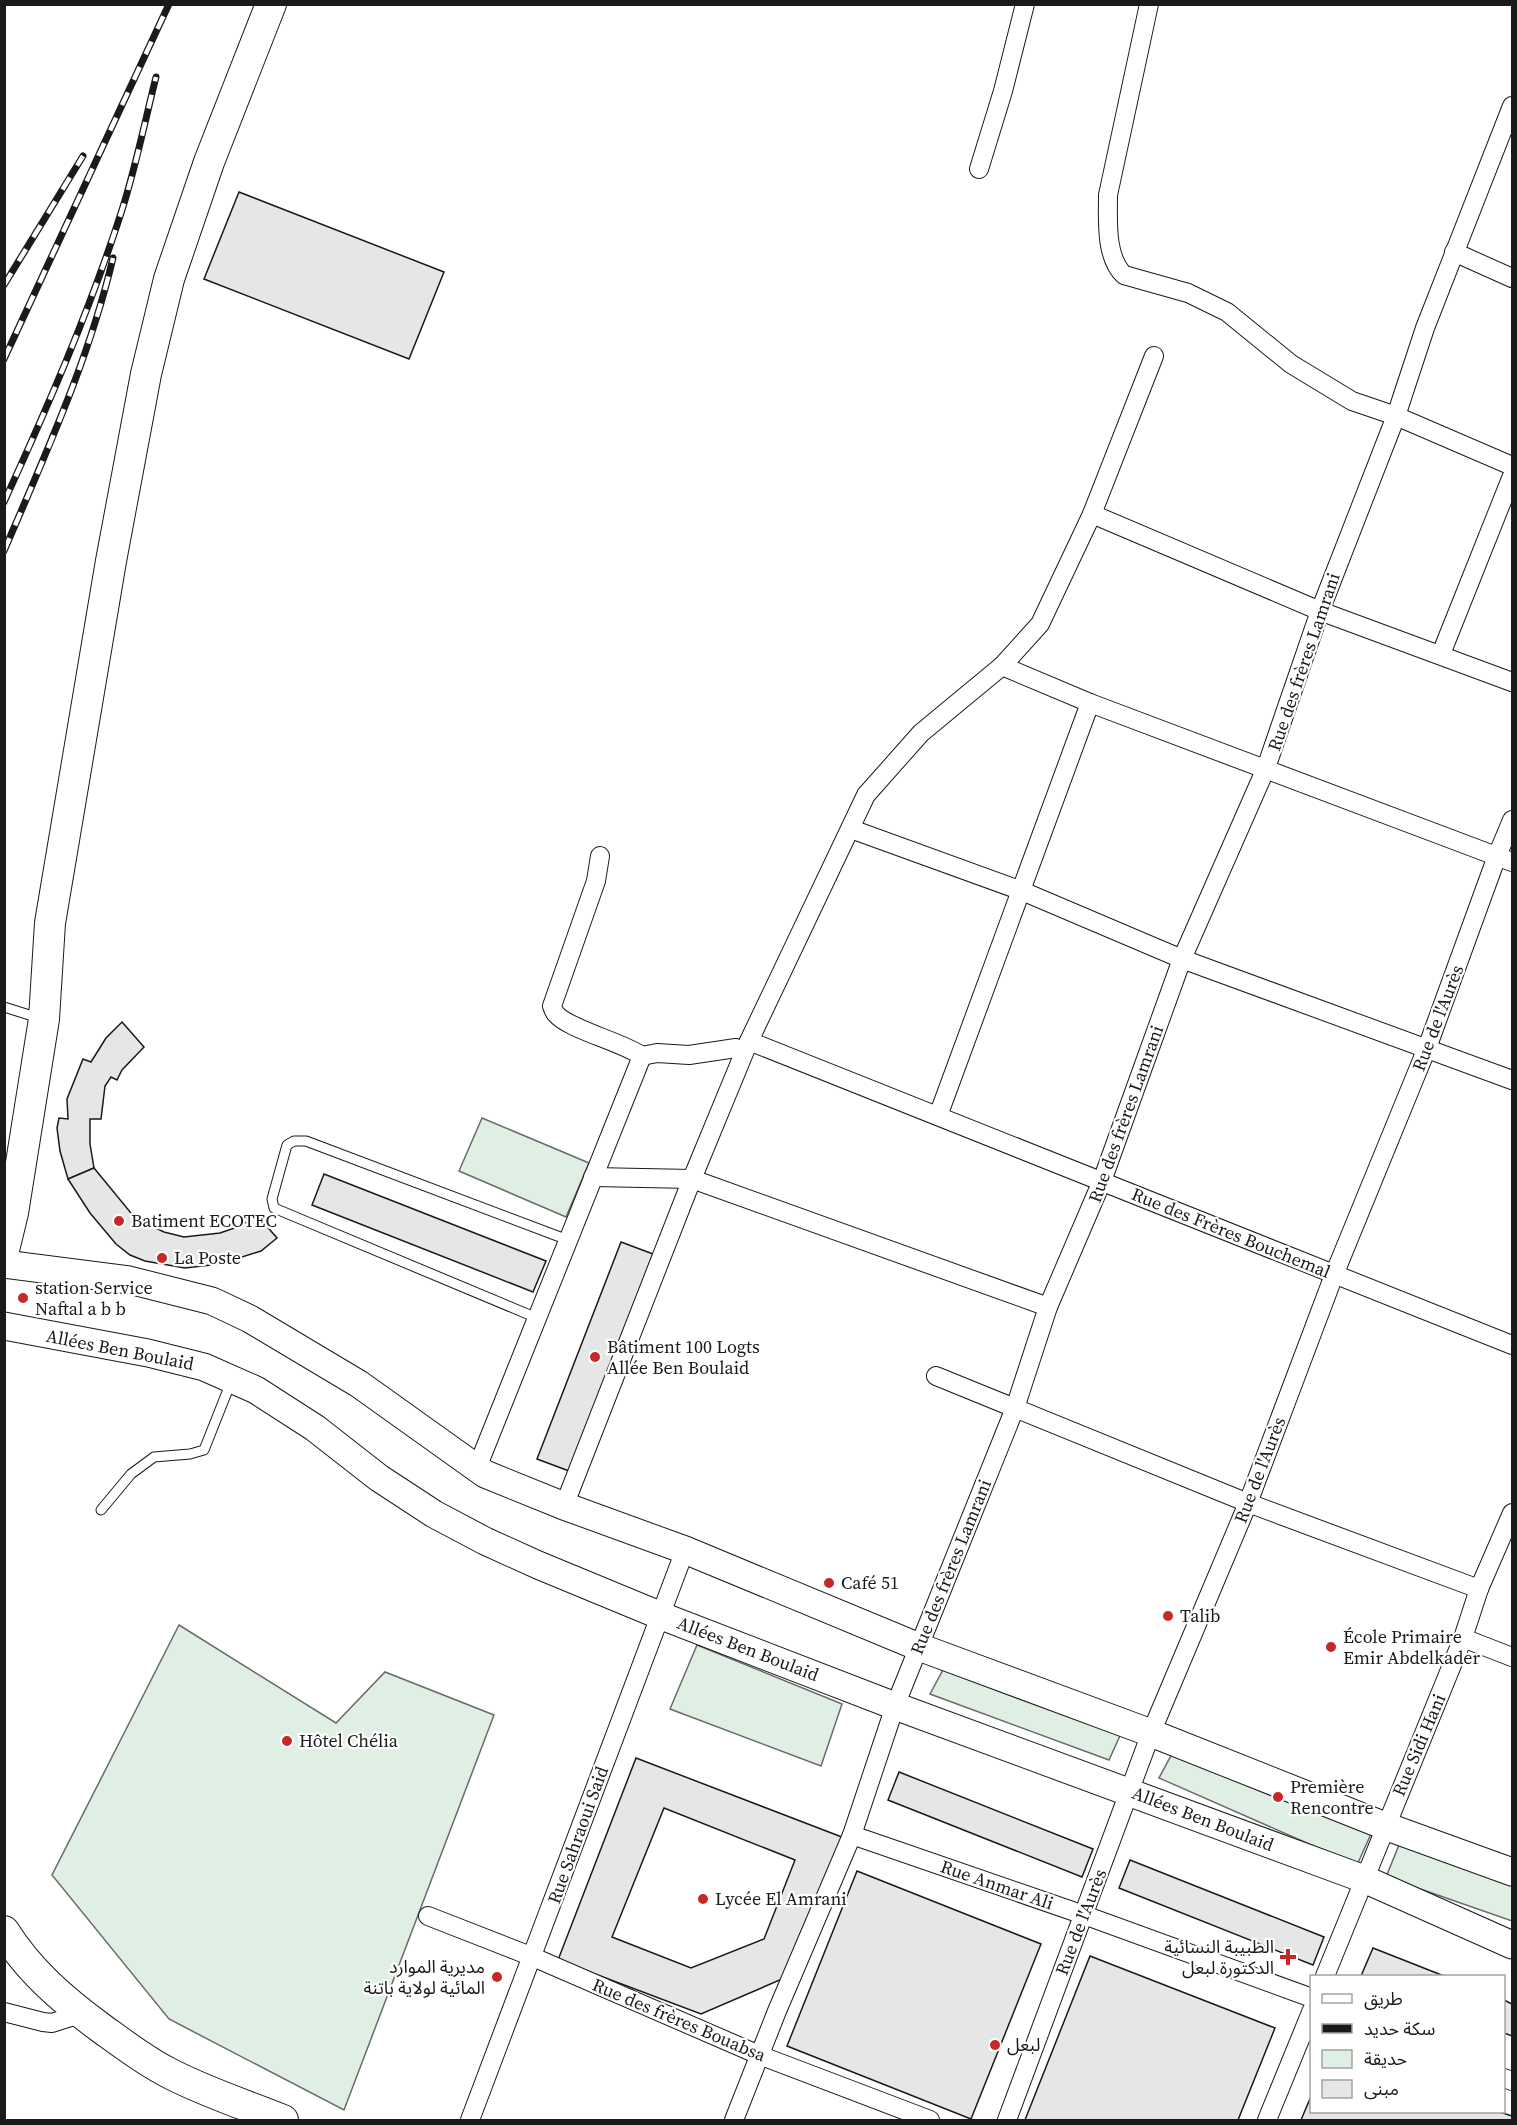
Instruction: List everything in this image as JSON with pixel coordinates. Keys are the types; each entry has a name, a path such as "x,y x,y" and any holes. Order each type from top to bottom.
{"main road":[{"path":"4,1250 15,1202 44,1019 50,923 109,573 146,374 169,279 209,162 271,4"},
{"path":"4,1264 129,1280 212,1301 250,1319 359,1384 485,1474 564,1506 685,1550 919,1647 1151,1733 1385,1826 1512,1872"},
{"name":"Allées Ben Boulaid","path":"4,1326 148,1353 204,1367 256,1390 315,1428 379,1478 434,1514 485,1541 659,1615 895,1706 1364,1879 1512,1945"},
{"path":"4,1931 14,1947 47,1985 80,2014 131,2051 170,2074 283,2121"}],"street":[{"path":"979,169 1025,4"},
{"path":"1149,4 1108,195 1111,250 1118,270 1124,275 1188,293 1227,312 1291,364 1352,401 1396,416 1512,466"},
{"name":"Rue des frères Lamrani","path":"734,2121 759,2055 852,1835 895,1706 1015,1408 1048,1307 1102,1181 1182,959 1266,768 1320,611 1396,416 1425,328 1512,106"},
{"path":"1454,252 1512,278"},
{"path":"564,1506 742,1045 866,795 921,733 1002,666 1040,624 1092,514 1154,356"},
{"path":"1441,654 1512,476"},
{"path":"1092,514 1320,611 1512,682"},
{"path":"1002,666 1090,703 1505,859"},
{"path":"938,1116 1090,703"},
{"name":"Rue de l'Aurès","path":"1007,2121 1151,1733 1248,1503 1334,1275 1505,859 1512,820"},
{"path":"851,829 1022,891 1182,959 1512,1080"},
{"path":"600,856 596,881 552,1006 556,1014 567,1022 629,1048 642,1056 657,1053 689,1056 742,1045"},
{"name":"Rue des Frères Bouchemal","path":"742,1045 938,1116 1512,1345"},
{"path":"477,1468 642,1056"},
{"path":"593,1177 692,1179 1048,1307"},
{"path":"936,1376 1248,1503 1479,1589"},
{"name":"Rue Sidi Hani","path":"1326,1975 1463,1638 1479,1589 1512,1513"},
{"name":"Rue Sahraoui Said","path":"470,2121 685,1550"},
{"path":"1463,1638 1512,1657"},
{"name":"Rue Anmar Ali","path":"852,1835 1083,1915 1310,1998"},
{"name":"Rue des frères Bouabsa","path":"428,1916 533,1958 759,2055 930,2121"},
{"path":"4,2012 44,2022 80,2014"},
{"path":"1267,2121 1310,2013"}],"lane":[{"path":"4,1007 44,1019"},
{"path":"537,1318 274,1209 272,1199 286,1145 294,1141 306,1141 568,1240"},
{"path":"101,1510 131,1474 154,1457 190,1454 204,1450 232,1380"}],"green space":[{"path":"482,1118 589,1163 566,1217 459,1171"},
{"path":"179,1625 336,1723 385,1672 494,1715 344,2110 169,2019 52,1875"},
{"path":"697,1645 842,1704 821,1766 670,1709"},
{"path":"944,1668 1123,1729 1109,1760 930,1694"},
{"path":"1173,1752 1371,1834 1357,1865 1159,1778"},
{"path":"1401,1840 1512,1886 1512,1921 1386,1877"}],"building":[{"path":"239,192 444,272 409,359 204,279"},
{"path":"122,1022 144,1047 122,1070 117,1080 111,1077 105,1086 101,1119 90,1119 90,1144 94,1168 68,1179 60,1151 57,1128 59,1118 68,1119 67,1099 83,1059 91,1062 106,1038"},
{"name":"Batiment ECOTEC","path":"94,1168 135,1218 164,1232 184,1237 220,1233 240,1226 257,1215 277,1238 261,1251 220,1264 185,1268 145,1261 130,1255 116,1244 90,1213 68,1179"},
{"path":"324,1174 546,1261 533,1292 312,1205"},
{"name":"Bâtiment 100 Logts Allée Ben Boulaid","path":"621,1242 653,1254 569,1471 537,1459"},
{"name":"Lycée El Amrani","path":"636,1758 847,1839 796,1973 701,2014 558,1960","holes":["664,1808 795,1860 764,1939 691,1968 612,1937"]},
{"path":"899,1772 1093,1849 1082,1877 888,1800"},
{"path":"1130,1860 1324,1937 1313,1965 1119,1888"},
{"path":"857,1871 1041,1944 971,2119 787,2046"},
{"path":"1373,1948 1441,1975 1361,1975"},
{"path":"1090,1956 1275,2028 1238,2120 1025,2120"},
{"path":"1505,2000 1512,2004 1512,2036 1505,2033"},
{"path":"1310,2099 1310,2113 1503,2113 1512,2116 1512,2120 1301,2120"}],"railway":[{"path":"4,359 169,4"},
{"path":"4,502 68,358 110,247 132,177 156,77"},
{"path":"4,285 83,156"},
{"path":"4,551 79,370 113,258"}],"place":[{"name":"Batiment ECOTEC","path":"119,1221"},
{"name":"La Poste","path":"162,1258"},
{"name":"station Service Naftal a b b","path":"23,1298"},
{"name":"Bâtiment 100 Logts Allée Ben Boulaid","path":"595,1357"},
{"name":"Café 51","path":"829,1583"},
{"name":"Talib","path":"1168,1616"},
{"name":"École Primaire Emir Abdelkader","path":"1331,1647"},
{"name":"Hôtel Chélia","path":"287,1741"},
{"name":"Première Rencontre","path":"1278,1797"},
{"name":"Lycée El Amrani","path":"703,1899"},
{"name":"الطبيبة النسائية الدكتورة لبعل","path":"1288,1957"},
{"name":"مديرية الموارد المائية لولاية باتنة","path":"497,1977"},
{"name":"لبعل","path":"995,2045"}]}
